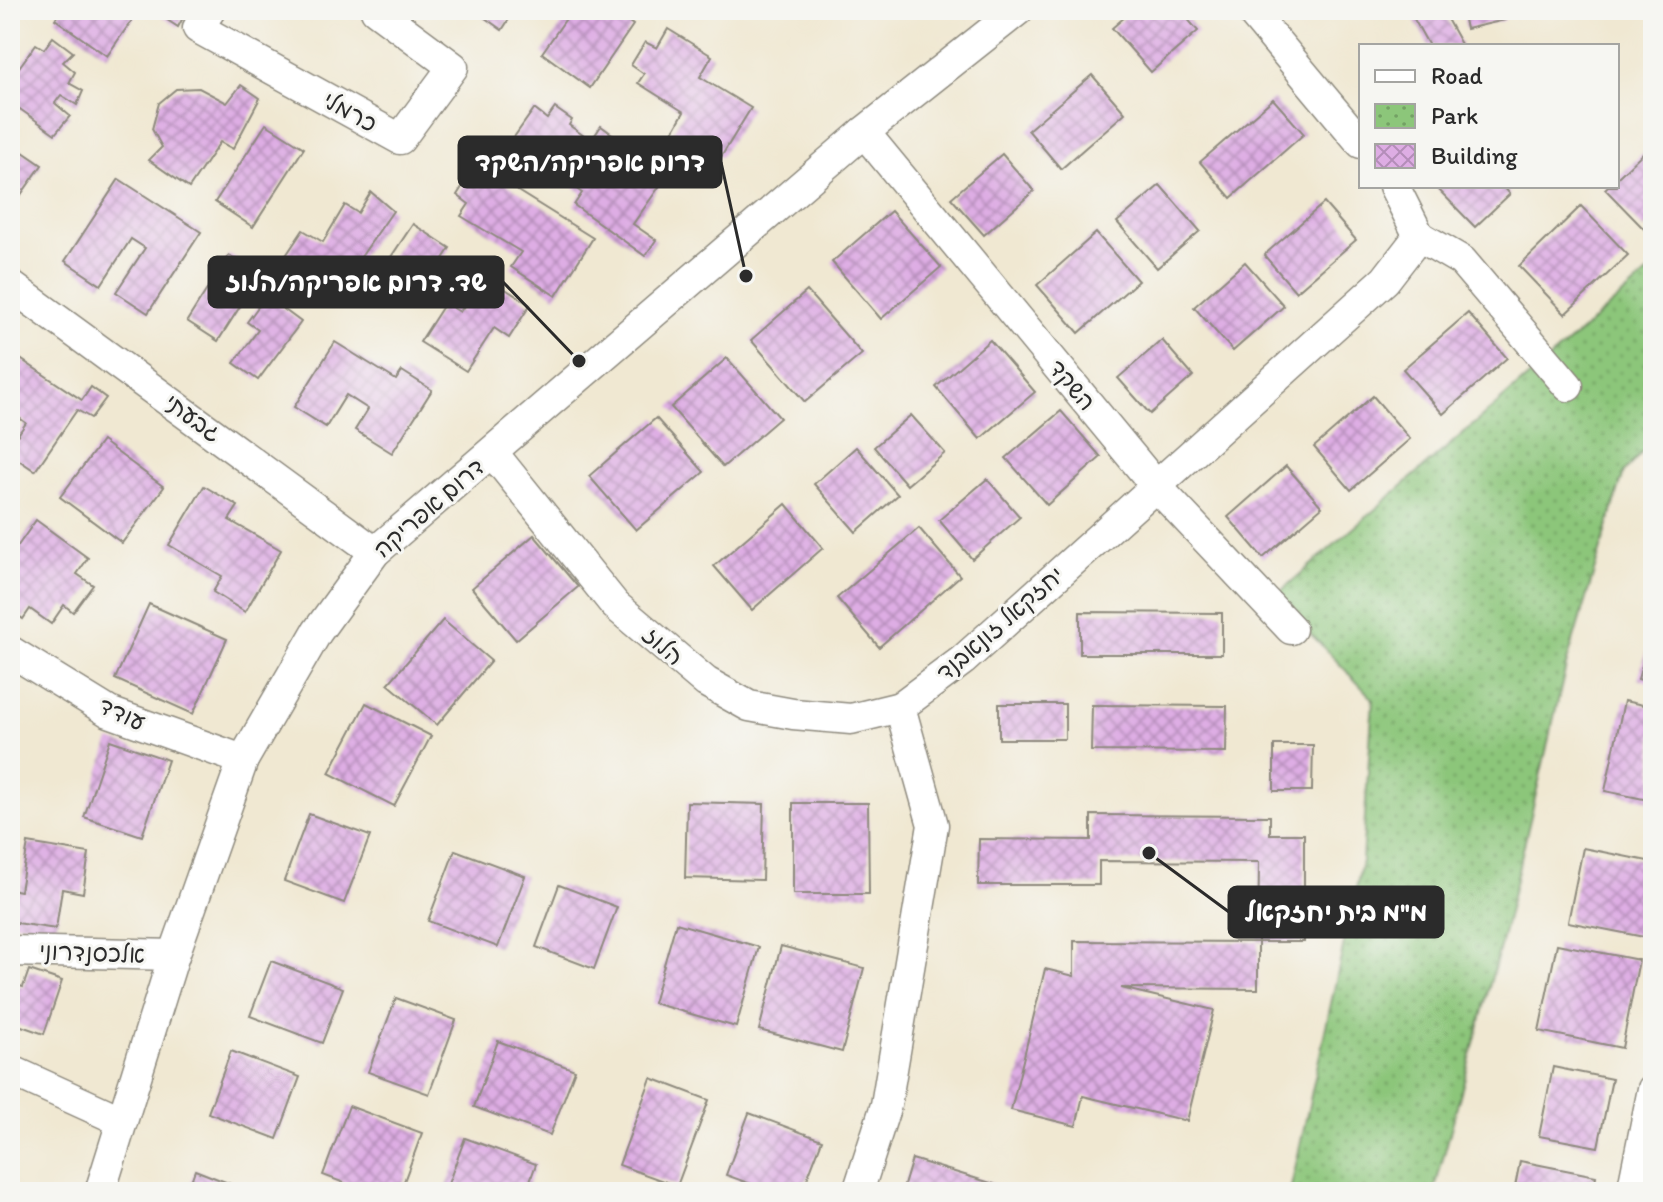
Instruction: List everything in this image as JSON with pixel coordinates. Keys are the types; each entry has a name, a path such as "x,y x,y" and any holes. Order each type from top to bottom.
{"street":[{"name":"כרמלי","path":"210,10 198,28 400,139 453,67 376,10"},
{"name":"דרום אפריקה","path":"100,1192 174,955 243,760 317,632 375,552 864,132 1018,10"},
{"path":"1250,10 1359,141"},
{"name":"השקד","path":"864,132 1156,486 1291,629"},
{"path":"1395,188 1419,236 1462,261 1568,386"},
{"name":"יחזקאל זונאבנד","path":"900,707 963,660 1385,280 1419,236"},
{"name":"גבעתי","path":"10,285 375,552"},
{"name":"הלוז","path":"492,452 615,605 706,682 749,706 793,714 851,719 900,707"},
{"name":"עודד","path":"10,651 109,712 243,760"},
{"path":"858,1192 886,1105 933,825 900,707"},
{"name":"אלכסנדרוני","path":"10,951 174,955"},
{"path":"10,1070 122,1121"},
{"path":"1632,1192 1650,1123 1653,1089"}],"green space":[{"path":"1653,269 1653,440 1624,472 1567,662 1501,943 1434,1192 1290,1192 1362,861 1373,699 1275,596"}],"building":[{"path":"61,10 139,10 107,56 55,19"},
{"path":"152,10 187,10 178,27"},
{"path":"474,10 515,10 502,30"},
{"path":"572,10 614,10 633,25 590,88 542,53"},
{"path":"1133,10 1180,10 1198,31 1151,72 1112,28"},
{"path":"1409,10 1442,10 1461,44 1428,44"},
{"path":"1462,10 1503,10 1505,20 1466,29"},
{"path":"668,29 712,56 700,77 751,108 721,157 712,151 703,166 678,150 685,141 672,133 684,112 638,83 644,74 631,65 645,42 657,48"},
{"path":"53,37 73,52 63,62 75,72 69,83 83,91 77,105 61,95 55,103 70,116 55,134 10,102 10,76 36,44 44,49"},
{"path":"1092,75 1125,113 1061,169 1028,130"},
{"path":"241,85 260,98 233,149 220,142 189,188 149,160 162,147 152,129 159,103 176,89 199,88 227,103"},
{"path":"1273,99 1304,134 1231,198 1200,162"},
{"path":"555,108 572,120 569,125 591,141 601,126 630,147 621,159 659,187 633,224 656,240 645,256 574,205 582,193 547,167 543,173 507,147 534,109 547,119"},
{"path":"266,124 304,148 253,227 215,202"},
{"path":"10,143 42,165 10,210"},
{"path":"1653,143 1653,220 1644,229 1605,189 1619,188 1619,176"},
{"path":"1002,154 1034,191 984,235 951,198"},
{"path":"476,165 593,238 556,296 511,267 521,252 461,216 469,204 457,195"},
{"path":"119,179 201,232 148,313 116,292 145,248 131,239 101,285 65,261"},
{"path":"1160,185 1200,231 1157,268 1117,222"},
{"path":"1437,188 1505,188 1510,194 1475,227"},
{"path":"371,192 393,211 338,290 285,257 303,230 323,242 345,205 358,213"},
{"path":"1324,203 1356,240 1296,292 1264,255"},
{"path":"1581,206 1628,255 1565,314 1519,266"},
{"path":"891,211 941,267 881,319 832,262"},
{"path":"413,224 450,248 427,283 418,277 407,294 379,275"},
{"path":"1096,233 1138,281 1079,333 1037,285"},
{"path":"229,255 266,277 254,298 248,294 218,341 187,321"},
{"path":"1245,262 1284,306 1233,351 1194,307"},
{"path":"484,275 530,305 509,338 494,328 466,371 420,342 445,303 460,312"},
{"path":"807,291 862,354 805,402 751,340"},
{"path":"266,296 301,322 258,380 234,363 258,330 247,322"},
{"path":"1468,313 1507,358 1443,414 1403,369"},
{"path":"990,340 1035,392 980,439 936,387"},
{"path":"1162,340 1193,376 1150,414 1118,378"},
{"path":"335,342 396,380 402,371 432,390 392,453 355,430 368,409 346,395 326,427 294,407"},
{"path":"10,352 82,400 91,387 106,398 91,418 77,410 35,471 10,454 10,446 26,423 10,411"},
{"path":"727,358 780,418 723,467 671,407"},
{"path":"1373,396 1410,439 1351,490 1314,447"},
{"path":"1061,411 1101,457 1047,505 1006,458"},
{"path":"911,415 945,453 907,485 874,447"},
{"path":"656,418 704,472 636,530 589,476"},
{"path":"102,441 164,487 122,543 60,497"},
{"path":"856,447 898,495 856,532 814,484"},
{"path":"1286,466 1322,507 1263,558 1228,517"},
{"path":"987,479 1020,517 972,559 939,520"},
{"path":"204,486 238,506 229,520 281,550 245,612 213,592 222,576 169,545"},
{"path":"786,504 823,548 752,610 714,566"},
{"path":"36,520 88,558 77,574 93,585 73,612 64,605 51,624 30,609 23,619 10,610 10,557"},
{"path":"919,528 960,576 879,647 837,598"},
{"path":"534,535 578,587 516,640 472,588"},
{"path":"149,604 227,639 193,714 115,679"},
{"path":"1080,612 1222,613 1222,654 1080,654"},
{"path":"443,620 491,661 437,725 388,684"},
{"path":"1653,631 1653,683 1638,679"},
{"path":"1624,701 1653,707 1653,801 1605,791"},
{"path":"366,703 431,736 394,806 329,773"},
{"path":"999,704 1065,704 1065,739 999,739"},
{"path":"1092,705 1227,706 1226,752 1091,751"},
{"path":"110,740 168,760 142,836 84,817"},
{"path":"1274,745 1313,745 1312,791 1274,791"},
{"path":"687,802 764,804 762,880 685,878"},
{"path":"793,803 868,803 869,894 793,894"},
{"path":"309,814 370,836 344,903 284,881"},
{"path":"1091,815 1270,816 1270,834 1304,834 1304,942 1258,942 1259,862 1099,861 1099,885 978,885 979,839 1091,840"},
{"path":"28,843 89,853 83,893 62,889 56,929 10,922 10,889 20,891"},
{"path":"1583,848 1653,862 1653,895 1644,937 1568,922"},
{"path":"455,850 525,876 498,947 428,921"},
{"path":"559,885 617,907 594,969 536,947"},
{"path":"676,923 759,947 736,1027 653,1003"},
{"path":"1074,941 1258,942 1258,989 1121,988 1214,1010 1187,1121 1083,1096 1076,1126 1011,1110 1045,969 1074,976"},
{"path":"1557,944 1639,960 1622,1048 1539,1031"},
{"path":"781,946 864,968 842,1052 759,1030"},
{"path":"271,961 343,988 322,1043 250,1016"},
{"path":"29,970 62,981 44,1034 10,1022 10,983 23,987"},
{"path":"396,998 456,1020 429,1094 368,1072"},
{"path":"498,1041 575,1070 550,1135 474,1107"},
{"path":"231,1051 300,1077 277,1139 208,1113"},
{"path":"1553,1067 1612,1079 1598,1147 1539,1136"},
{"path":"651,1078 709,1100 677,1186 619,1165"},
{"path":"349,1106 422,1133 400,1192 368,1192 323,1175"},
{"path":"749,1113 822,1140 802,1192 773,1192 726,1175"},
{"path":"465,1138 536,1164 526,1192 445,1192"},
{"path":"912,1159 994,1184 992,1192 902,1192"},
{"path":"1520,1161 1596,1176 1593,1192 1514,1192"},
{"path":"195,1170 246,1190 246,1192 187,1192"}],"place":[{"name":"דרום אפריקה/השקד","path":"746,276"},
{"name":"שד. דרום אפריקה/הלוז","path":"579,361"},
{"name":"מ\"מ בית יחזקאל","path":"1149,853"}]}
